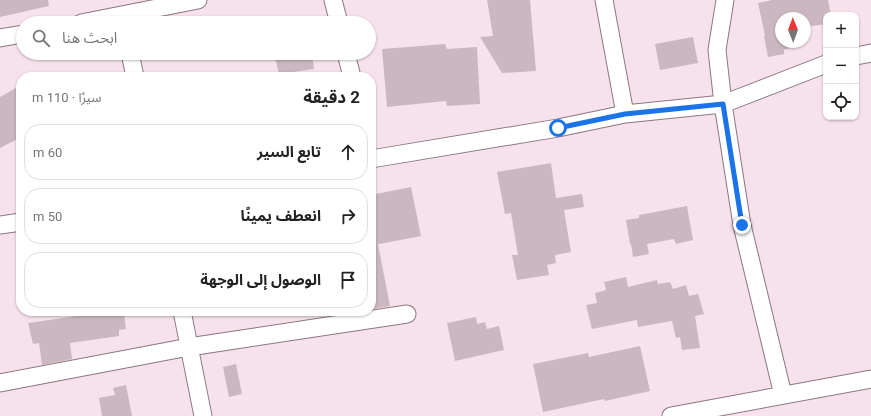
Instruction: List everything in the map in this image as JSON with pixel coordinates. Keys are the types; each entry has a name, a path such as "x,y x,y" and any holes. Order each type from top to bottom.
{"street":[{"path":"110,16 198,0"},
{"path":"333,0 337,16"},
{"path":"604,0 625,114"},
{"path":"725,0 716,50 723,104 742,225 783,396"},
{"path":"0,38 16,35"},
{"path":"859,56 871,54"},
{"path":"131,60 134,72"},
{"path":"348,60 351,72"},
{"path":"376,158 558,128 625,114 723,104 823,65"},
{"path":"0,226 16,223"},
{"path":"0,383 189,347 408,314"},
{"path":"183,316 203,416"},
{"path":"671,416 871,379"}],"building":[{"path":"0,0 48,0 49,6 0,17"},
{"path":"487,0 530,0 536,71 502,73 480,37 493,36"},
{"path":"772,0 828,0 830,12 823,12 823,24 811,26 811,12 775,12 775,48 791,48 784,50 784,54 768,57 758,3"},
{"path":"693,37 698,63 660,70 655,44"},
{"path":"445,44 447,49 477,47 480,104 447,106 446,101 387,107 382,49"},
{"path":"276,60 313,60 314,69 293,72 279,72"},
{"path":"16,88 16,140 0,148 0,97"},
{"path":"551,163 556,198 582,194 584,207 564,210 571,252 555,255 556,263 547,265 549,275 517,280 512,255 518,255 511,213 505,214 497,172"},
{"path":"411,187 421,236 378,244 390,306 376,308 376,194"},
{"path":"687,206 693,240 676,244 674,239 647,244 649,254 633,257 626,220 639,218 639,215"},
{"path":"626,277 628,287 657,280 658,284 670,282 673,289 686,285 689,296 698,294 704,314 695,316 700,348 682,350 680,337 676,338 672,321 638,327 637,320 592,329 586,305 597,303 595,293 606,290 604,282"},
{"path":"77,316 124,316 126,329 119,330 119,336 70,343 72,359 42,365 39,343 33,344 28,323"},
{"path":"476,317 477,324 485,322 487,329 499,326 504,350 455,361 447,323"},
{"path":"640,346 650,391 543,412 533,364 588,353 589,357"},
{"path":"236,364 242,394 229,397 223,367"},
{"path":"126,385 132,416 102,416 99,398 115,395 113,388"}],"route":[{"path":"558,128 625,114 723,104 742,225"}]}
